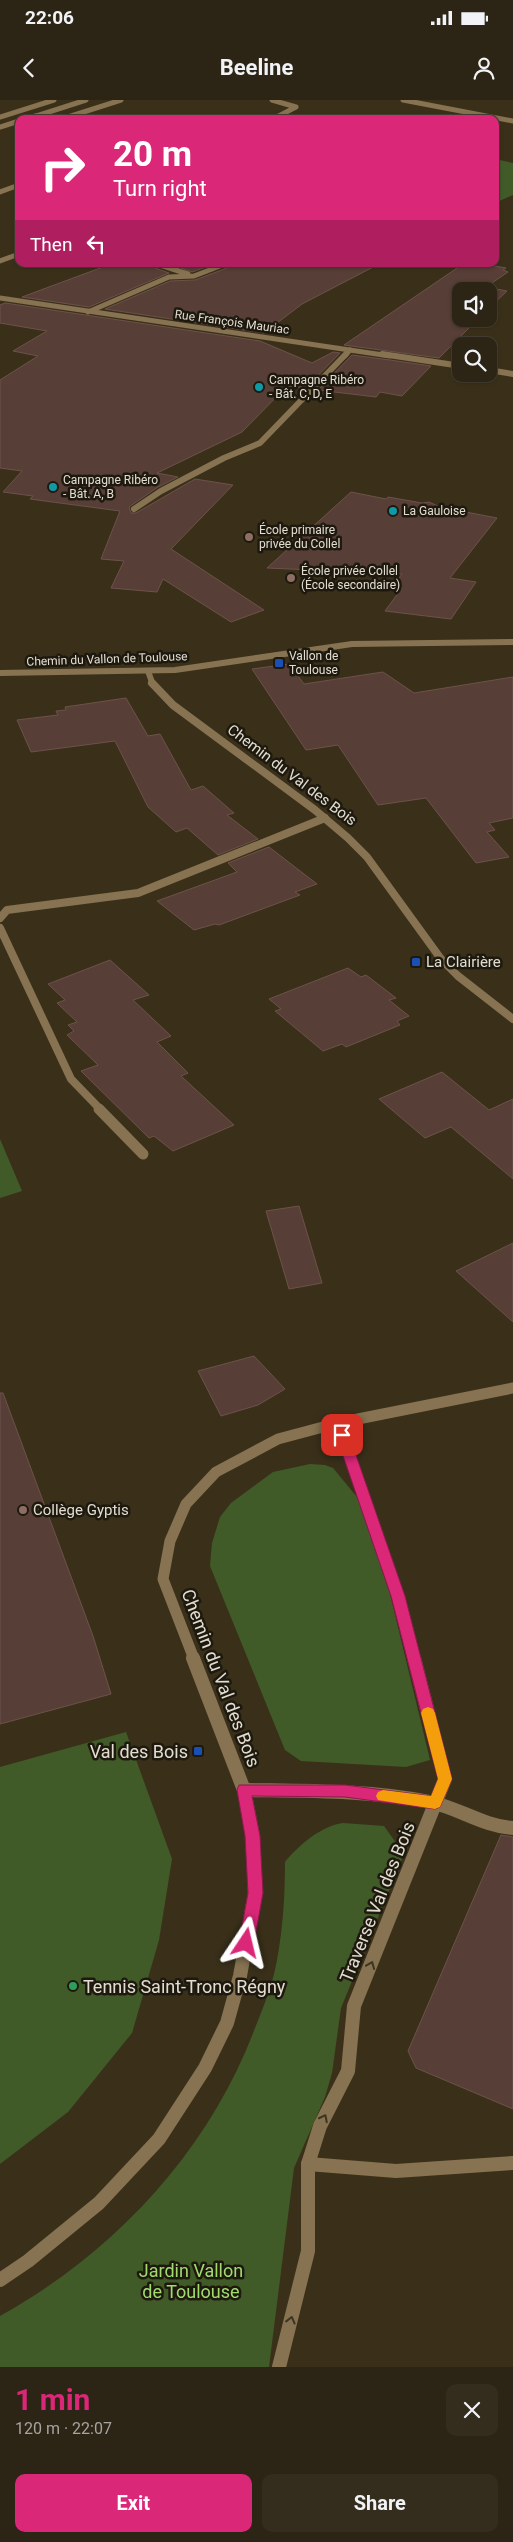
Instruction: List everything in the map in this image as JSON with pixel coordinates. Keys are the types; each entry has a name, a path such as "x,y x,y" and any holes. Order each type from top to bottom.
{"street":[{"path":"0,117 54,100"},
{"path":"37,115 86,100"},
{"path":"74,115 121,100"},
{"path":"272,100 296,107 280,115"},
{"path":"403,100 482,115"},
{"path":"499,118 513,121"},
{"path":"0,127 15,122"},
{"path":"0,192 15,186"},
{"path":"0,262 15,256"},
{"path":"166,267 194,276"},
{"path":"87,313 169,277 194,276 217,267"},
{"name":"Rue François Mauriac","path":"0,298 87,313 452,365"},
{"path":"134,509 169,487 260,443 350,350"},
{"path":"497,371 513,374"},
{"name":"Chemin du Vallon de Toulouse","path":"0,674 148,671 197,667 352,644 513,642"},
{"name":"Chemin du Val des Bois","path":"148,671 153,685 173,705 325,818 367,857 441,959 458,976 513,1019"},
{"path":"0,918 7,910 138,893 325,818"},
{"path":"0,928 71,1079 143,1154"},
{"name":"Chemin du Val des Bois","path":"0,2280 28,2261 105,2196 159,2139 212,2053 227,2023 240,1976 255,1893 253,1836 244,1790 163,1579 170,1541 186,1504 216,1472 278,1439 338,1423 513,1388"},
{"name":"Traverse Val des Bois","path":"279,2367 308,2251 308,2164 320,2126 348,2071 354,2006 445,1779 398,1596 338,1423"},
{"path":"244,1790 345,1791 435,1803 500,1828 513,1828"},
{"path":"308,2164 396,2171 513,2163"}],"green space":[{"path":"499,160 513,163 513,195 499,201"},
{"path":"0,1139 22,1191 0,1198"},
{"path":"310,1464 325,1465 333,1468 357,1497 390,1594 430,1760 406,1767 301,1761 285,1750 210,1566 212,1543 220,1517 231,1503 273,1472"},
{"name":"Tennis Saint-Tronc Régny","path":"126,1732 172,1859 159,1940 132,2033 68,2112 0,2164 0,1767"},
{"name":"Jardin Vallon de Toulouse","path":"343,1823 384,1826 404,1854 341,2008 332,2073 325,2097 294,2168 269,2367 0,2367 0,2316 42,2290 82,2261 119,2229 153,2194 184,2156 212,2116 236,2073 262,2011 273,1977 282,1924 285,1862 311,1837 327,1828"}],"building":[{"path":"103,267 154,267 169,273 89,307 22,297"},
{"path":"178,267 206,267 192,272"},
{"path":"373,267 302,304 264,333 105,309 170,281 195,280 227,268"},
{"path":"459,267 506,268 503,270 508,272 493,282 452,282 452,327 470,327 460,337 452,337 452,345 439,358 344,345"},
{"path":"497,289 507,291 497,300"},
{"path":"5,303 260,341 312,363 333,352 340,353 306,388 287,386 242,432 157,473 178,477 158,487 129,507 131,513 136,513 195,479 233,485 171,549 264,610 231,622 163,579 157,592 111,588 124,561 101,559 120,511 30,499 33,496 3,492 22,471 0,468 0,380 38,356 13,351 47,331 0,323 0,305"},
{"path":"352,355 431,366 402,396 380,392 376,397 318,390"},
{"path":"351,492 386,499 388,497 422,503 429,502 440,507 497,518 450,578 476,582 451,619 385,611 402,588 393,586 402,574 267,568"},
{"path":"289,664 304,684 383,672 414,693 513,677 513,818 489,823 495,830 487,832 509,857 476,863 426,798 378,805 338,745 306,750 252,669"},
{"path":"126,698 148,736 160,734 191,790 203,786 234,813 227,815 258,839 218,855 187,828 176,832 148,807 115,741 31,752 17,720 58,715 56,711 66,710 65,707"},
{"path":"269,847 317,884 295,892 300,895 219,925 215,924 194,930 157,901 237,872 228,863"},
{"path":"110,960 149,995 133,1000 171,1036 157,1042 188,1073 181,1076 234,1125 173,1151 154,1136 149,1138 81,1071 98,1065 67,1035 74,1031 68,1025 77,1022 57,1003 65,1000 48,984"},
{"path":"348,968 361,977 366,975 396,998 389,1000 409,1016 397,1021 400,1025 346,1047 342,1044 323,1051 275,1011 281,1009 269,999"},
{"path":"442,1072 489,1110 513,1099 513,1179 451,1127 425,1138 379,1099"},
{"path":"299,1206 322,1283 289,1289 266,1211"},
{"path":"513,1243 513,1322 456,1271"},
{"path":"254,1356 285,1389 258,1405 221,1416 198,1371"},
{"name":"Collège Gyptis","path":"0,1393 3,1393 93,1636 111,1694 0,1724"},
{"path":"501,1835 513,1837 513,2109 416,2068 408,2051"}],"slow traffic":[{"path":"383,1796 435,1803 445,1779 428,1713"}],"place":[{"name":"Campagne Ribéro - Bât. C, D, E","path":"259,387"},
{"name":"Campagne Ribéro - Bât. A, B","path":"53,487"},
{"name":"La Gauloise","path":"393,511"},
{"name":"École primaire privée du Collel","path":"249,537"},
{"name":"École privée Collel (École secondaire)","path":"291,578"},
{"name":"Vallon de Toulouse","path":"279,663"},
{"name":"La Clairière","path":"416,962"},
{"name":"Collège Gyptis","path":"23,1510"},
{"name":"Val des Bois","path":"198,1751"},
{"name":"Tennis Saint-Tronc Régny","path":"73,1986"}],"route":[{"path":"246,1943 255,1893 253,1836 244,1790 345,1791 435,1803 445,1779 398,1596 342,1435"}]}
